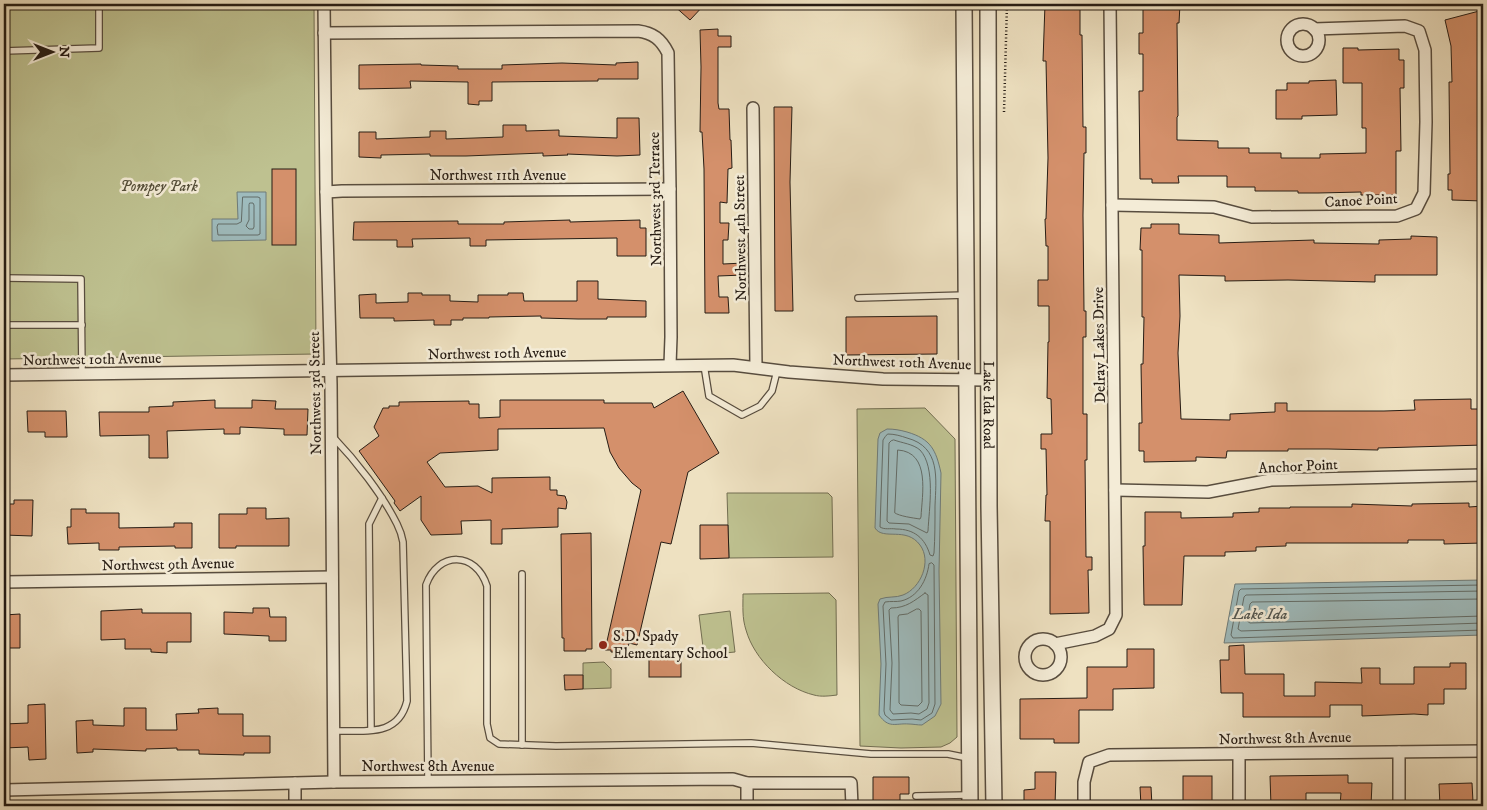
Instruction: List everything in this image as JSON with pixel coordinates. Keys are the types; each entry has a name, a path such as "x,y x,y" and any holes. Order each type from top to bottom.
{"street":[{"name":"Northwest 3rd Street","path":"324,4 326,192 331,370 334,782"},
{"name":"Lake Ida Road","path":"964,4 970,801"},
{"name":"Lake Ida Road","path":"988,4 989,506 994,799"},
{"name":"Delray Lakes Drive","path":"1055,644 1095,636 1109,629 1116,615 1110,4"},
{"name":"Canoe Point","path":"1112,205 1214,207 1252,218 1397,216 1416,209 1424,193 1426,122 1425,50 1419,31 1405,26 1314,29"},
{"name":"Northwest 3rd Terrace","path":"324,33 638,31 648,32 657,37 664,44 668,53 670,365"},
{"name":"Northwest 4th Street","path":"753,108 756,367"},
{"name":"Northwest 11th Avenue","path":"326,192 670,189"},
{"name":"Northwest 10th Avenue","path":"4,375 733,365 777,371 883,379 990,380"},
{"name":"Anchor Point","path":"1115,490 1208,492 1271,480 1483,475"},
{"name":"Northwest 9th Avenue","path":"4,582 332,577"},
{"name":"Northwest 8th Avenue","path":"1084,806 1084,782 1089,762 1108,755 1483,751"},
{"path":"1399,752 1399,806"},
{"path":"1239,754 1239,806"},
{"path":"970,758 994,799"},
{"name":"Northwest 8th Avenue","path":"4,790 334,782 732,779 748,783 851,783 852,806"},
{"path":"295,806 296,783"},
{"path":"747,806 748,783"}],"lane":[{"path":"4,51 100,48 99,4"},
{"path":"4,278 81,279 82,374"},
{"path":"858,298 966,295"},
{"path":"4,326 82,325"},
{"path":"704,365 709,396 742,415 760,406 772,391 777,371"},
{"path":"331,435 348,453 382,498 398,525 403,542 407,701 399,720 391,726 381,730 334,731"},
{"path":"371,730 369,524 382,498"},
{"path":"428,781 426,585 435,568 452,560 462,560 471,563 484,577 487,586 487,724 490,738 499,744 556,746 751,743 871,754 948,754 970,758"},
{"path":"522,574 522,745"},
{"path":"916,796 970,801"}],"green space":[{"name":"Pompey Park","path":"4,4 314,4 316,354 4,359"},
{"path":"925,408 955,439 957,737 941,747 860,746 857,409"},
{"path":"727,493 828,493 832,497 833,557 729,558"},
{"path":"829,593 836,600 837,695 819,696 792,686 781,679 763,661 750,641 746,630 743,616 743,594"},
{"path":"730,611 735,652 704,655 699,615"},
{"path":"604,662 611,669 611,688 583,689 583,663"}],"water":[{"path":"237,192 266,192 266,240 212,241 212,219 238,219"},
{"path":"887,429 907,432 927,442 937,458 941,473 939,571 941,704 935,716 922,725 889,724 879,715 881,664 878,604 880,599 903,595 909,591 919,580 925,566 923,551 914,539 908,536 879,532 875,528 878,439 880,433"},
{"name":"Lake Ida","path":"1483,580 1483,635 1224,643 1235,584"}],"building":[{"path":"672,4 705,4 690,20"},
{"path":"1045,4 1080,4 1083,127 1086,127 1083,215 1086,337 1083,337 1083,414 1087,414 1087,460 1085,460 1086,557 1092,557 1092,570 1088,570 1089,613 1050,614 1050,521 1045,521 1047,495 1046,449 1041,449 1041,434 1052,434 1051,399 1047,398 1049,306 1038,306 1038,280 1048,280 1048,246 1046,246 1045,219 1048,158 1046,61 1043,61"},
{"path":"1143,4 1180,4 1179,23 1177,23 1177,140 1218,141 1218,148 1249,148 1249,153 1281,153 1281,158 1320,158 1320,154 1366,153 1366,128 1362,128 1362,83 1343,83 1343,48 1358,48 1358,50 1399,49 1399,60 1404,60 1404,88 1400,88 1401,151 1396,151 1396,195 1361,195 1361,192 1298,193 1298,191 1255,191 1255,187 1227,187 1227,176 1178,176 1179,183 1152,183 1152,179 1140,179 1139,91 1143,91 1143,54 1139,54 1139,33 1143,33"},
{"path":"1483,10 1483,201 1452,200 1452,190 1448,190 1448,174 1450,174 1449,82 1452,82 1451,46 1445,20"},
{"path":"718,29 718,36 731,36 731,47 718,47 718,103 719,109 729,109 732,168 728,169 727,203 720,202 720,223 729,223 728,240 723,240 723,264 744,263 744,275 718,276 719,297 728,297 729,313 705,313 704,169 702,132 700,132 700,30"},
{"path":"638,62 638,79 492,82 492,101 479,101 479,105 468,104 468,82 410,81 411,88 359,89 359,65 421,64 458,66 458,69 502,69 502,65 562,63 616,65 616,63"},
{"path":"1336,80 1337,115 1302,116 1302,119 1276,119 1276,90 1287,90 1287,83"},
{"path":"774,107 792,107 790,182 793,311 775,311"},
{"path":"617,118 639,118 640,155 567,154 543,156 543,153 466,156 430,156 430,154 381,155 381,158 359,157 359,132 376,132 376,139 430,137 430,131 446,131 446,139 503,137 503,125 526,125 526,131 559,130 559,136 617,138"},
{"path":"272,169 296,169 296,245 272,245"},
{"path":"570,220 570,222 640,220 640,228 646,228 646,256 617,256 617,238 486,240 486,246 470,246 470,238 412,239 413,247 397,247 397,240 353,240 354,222 458,221 458,224 504,224 504,222"},
{"path":"1151,224 1179,224 1179,234 1219,235 1219,243 1314,240 1314,243 1379,244 1379,240 1411,239 1411,236 1437,237 1437,275 1375,275 1375,282 1225,281 1225,276 1179,275 1180,316 1178,353 1181,419 1230,420 1230,414 1275,412 1275,403 1287,403 1287,411 1384,411 1415,410 1414,400 1471,399 1471,409 1483,409 1483,445 1378,448 1378,450 1288,449 1288,451 1227,451 1226,458 1196,457 1196,461 1144,462 1144,451 1139,451 1139,423 1142,423 1141,364 1143,364 1144,317 1142,317 1142,250 1140,250 1141,228 1151,228"},
{"path":"577,281 598,281 598,299 646,301 646,317 607,317 607,319 541,318 541,316 463,318 463,320 451,320 451,325 434,325 434,320 394,321 394,318 360,318 359,295 376,294 376,303 408,302 408,293 450,295 450,301 478,302 478,295 523,293 524,301 577,301"},
{"path":"937,316 937,354 846,355 846,317"},
{"name":"S.D. Spady Elementary School","path":"683,391 719,453 688,472 671,544 661,542 637,645 629,643 627,652 605,650 641,490 619,468 610,452 604,428 498,429 498,450 440,453 427,462 445,487 478,486 492,493 492,478 550,477 550,490 557,490 557,495 565,496 567,502 566,509 558,508 558,527 502,529 502,544 491,544 491,520 461,521 462,534 431,535 421,520 421,496 400,511 394,503 395,501 359,451 379,436 374,427 383,408 399,406 399,402 469,401 469,404 479,404 479,418 500,417 500,400 604,400 604,403 652,403 654,408"},
{"path":"215,400 215,408 252,408 252,400 276,401 275,409 308,409 307,435 284,435 284,429 240,427 240,434 224,434 224,429 167,431 168,458 149,458 149,435 100,436 99,412 149,412 149,407 173,406 173,402"},
{"path":"27,411 66,411 67,437 45,437 45,432 28,432"},
{"path":"14,500 33,500 32,536 4,535 4,504 14,504"},
{"path":"1469,503 1469,507 1483,506 1483,543 1444,544 1444,540 1408,540 1408,543 1286,543 1286,546 1256,547 1256,551 1225,552 1225,556 1184,556 1182,605 1144,605 1143,546 1145,546 1145,512 1181,512 1181,518 1233,517 1233,513 1259,512 1259,508 1352,507 1352,504 1412,506 1412,504"},
{"path":"247,508 266,508 266,519 289,518 289,546 236,546 236,548 219,548 219,514 247,514"},
{"path":"71,509 86,509 86,513 119,513 119,528 174,527 174,523 192,523 192,548 175,548 175,546 119,547 119,550 99,550 99,543 68,544 67,527 71,527"},
{"path":"700,525 728,525 729,558 700,559"},
{"path":"591,533 592,649 586,649 586,651 564,651 564,638 562,638 561,534"},
{"path":"253,608 269,608 270,617 286,617 286,641 269,641 269,636 224,634 224,612 253,613"},
{"path":"142,609 142,613 191,613 191,642 167,642 167,653 151,652 151,649 125,649 125,639 101,640 101,611"},
{"path":"20,614 20,648 4,648 4,615"},
{"path":"1244,645 1245,674 1284,674 1284,696 1315,696 1315,682 1362,683 1361,668 1380,668 1380,684 1414,684 1414,667 1450,667 1450,663 1466,663 1466,689 1444,689 1444,704 1428,704 1428,715 1362,716 1362,705 1330,705 1330,717 1243,717 1243,693 1221,693 1220,660 1229,660 1229,646"},
{"path":"1127,649 1154,649 1154,688 1113,689 1113,710 1079,710 1079,743 1054,743 1054,739 1020,739 1020,699 1087,698 1087,667 1127,667"},
{"path":"649,658 681,658 681,677 649,677"},
{"path":"564,675 583,675 583,689 565,690"},
{"path":"45,704 46,759 29,760 28,747 4,748 4,724 28,723 28,705"},
{"path":"124,708 146,708 146,730 177,730 176,714 199,713 198,709 218,708 218,714 243,714 243,736 270,736 270,753 244,753 244,755 199,754 199,750 177,750 177,748 146,749 146,751 93,749 93,752 77,753 76,721 93,720 93,725 124,726"},
{"path":"1035,772 1056,772 1055,806 1024,806 1024,790 1035,789"},
{"path":"1348,775 1348,783 1372,783 1371,806 1340,806 1341,793 1306,793 1306,806 1271,806 1270,776"},
{"path":"1183,776 1212,776 1212,806 1183,806"},
{"path":"873,777 909,777 909,794 900,794 900,801 873,802"},
{"path":"1472,783 1473,802 1466,802 1466,806 1440,806 1439,784"},
{"path":"1140,787 1151,787 1152,806 1141,806"}],"place":[{"name":"S.D. Spady Elementary School","path":"603,645"}]}
